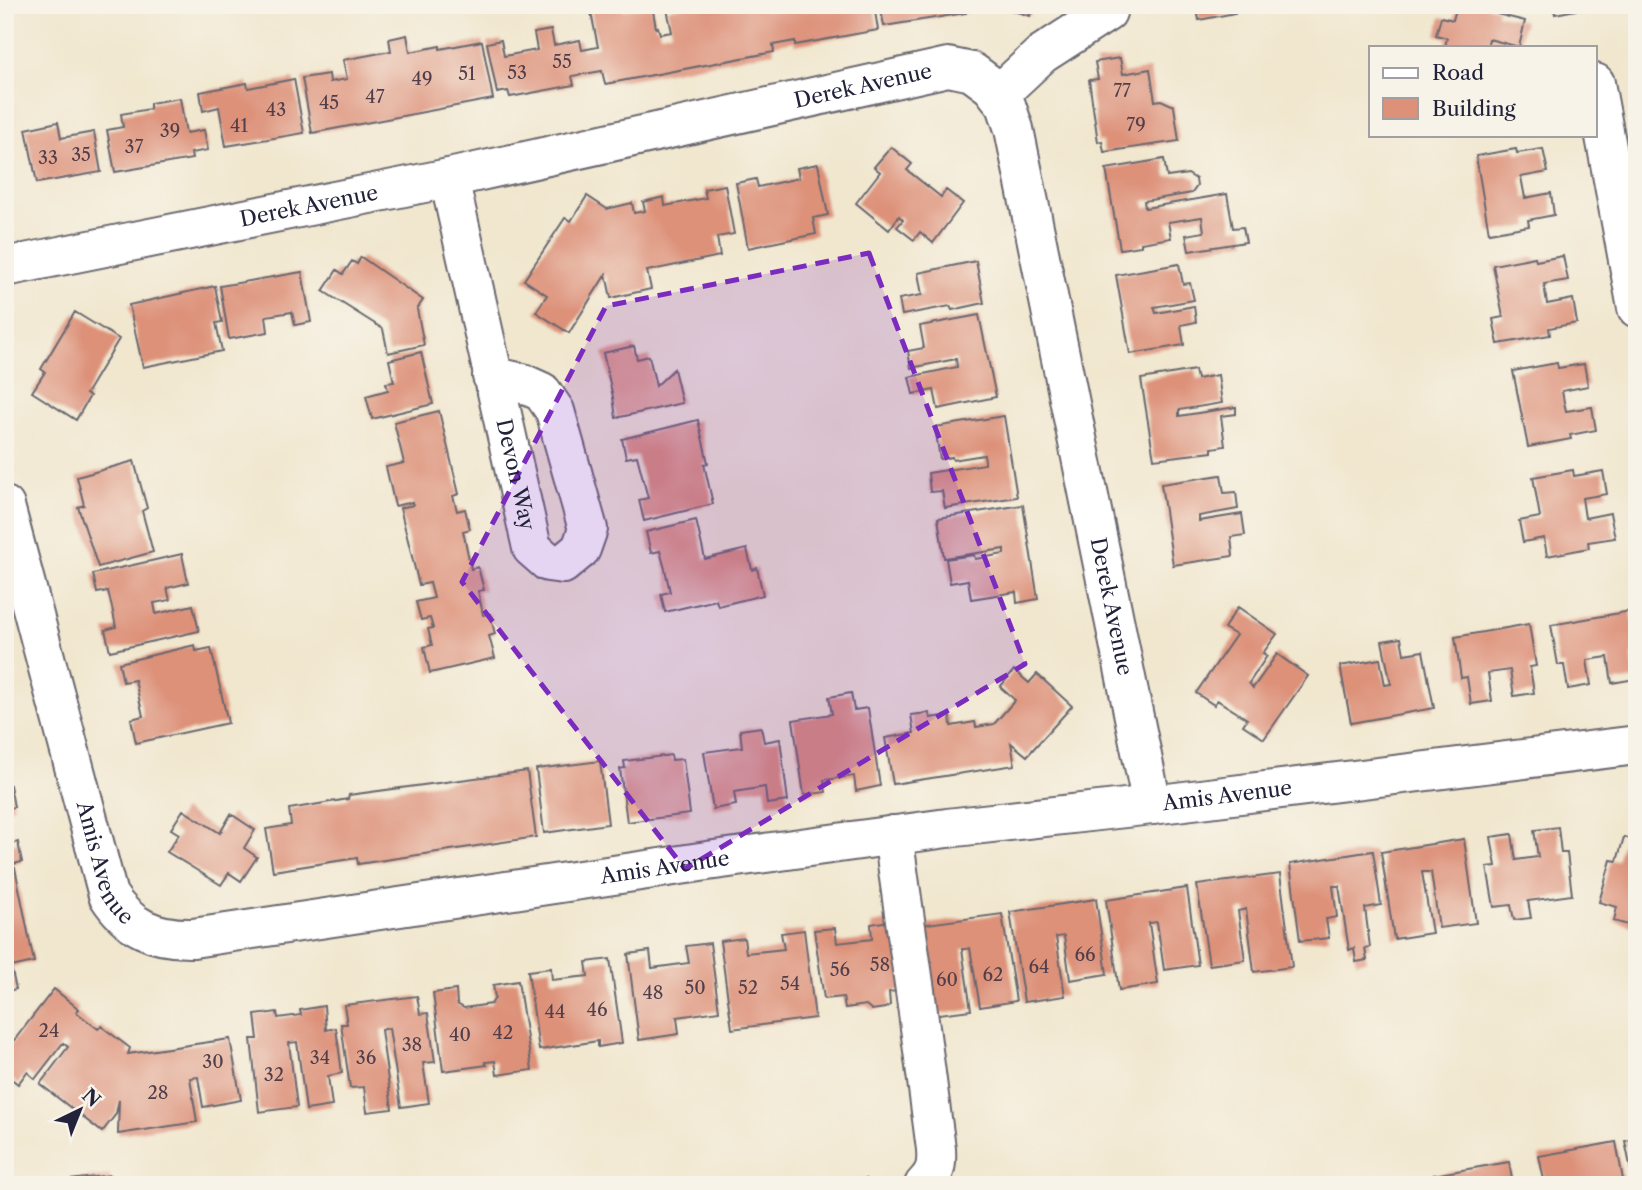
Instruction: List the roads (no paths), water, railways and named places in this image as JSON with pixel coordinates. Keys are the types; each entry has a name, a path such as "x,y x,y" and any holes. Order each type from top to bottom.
{"street":[{"path":"998,95 1042,54 1107,12 1109,5"},
{"name":"Derek Avenue","path":"5,267 449,178 948,67 972,72 991,86 1006,105 1014,129 1152,805"},
{"path":"1596,88 1637,308"},
{"path":"449,178 492,376"},
{"name":"Amis Avenue","path":"5,506 108,894 123,915 136,925 154,934 174,939 893,835 1637,745"},
{"path":"893,835 936,1149 937,1166 924,1185"}]}
